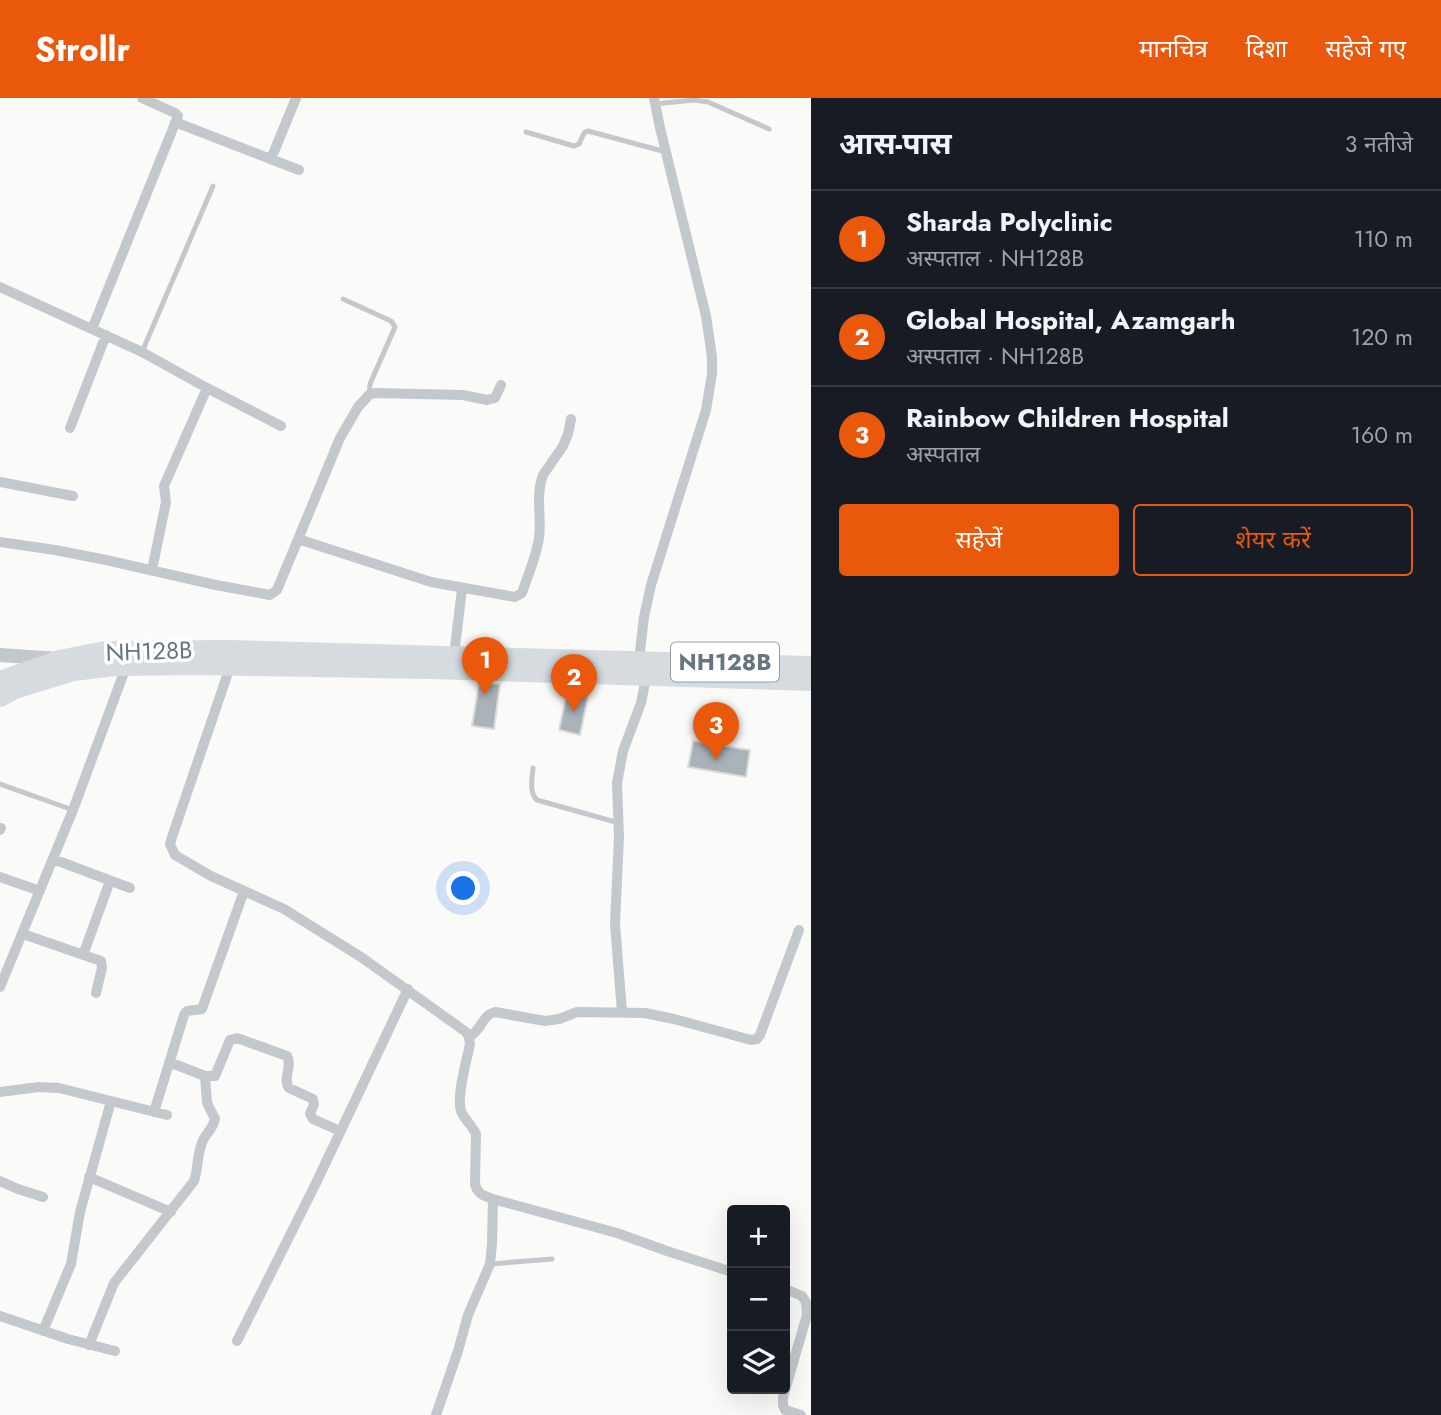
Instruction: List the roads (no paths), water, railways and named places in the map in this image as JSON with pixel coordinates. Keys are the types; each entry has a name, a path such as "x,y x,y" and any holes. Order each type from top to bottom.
{"highway":[{"name":"NH128B","path":"0,680 59,659 105,650 155,649 811,665"},
{"path":"0,698 15,690 74,672 126,667 418,670 811,682"}],"street":[{"path":"92,329 178,116 142,98"},
{"path":"271,159 296,98"},
{"path":"639,660 651,585 706,410 712,374 706,316 655,101"},
{"path":"175,122 299,170"},
{"path":"0,287 142,352 281,426"},
{"path":"70,428 106,335"},
{"path":"0,542 152,569 204,583 270,595 277,590 340,438 358,407 369,395 463,395 487,400 495,398 501,385"},
{"path":"152,569 166,502 164,486 207,388"},
{"path":"298,538 431,582 515,597 522,593 539,538 538,503 543,475 563,446 571,419"},
{"path":"0,482 74,496"},
{"path":"454,655 462,589"},
{"path":"0,655 59,659 74,672"},
{"path":"0,987 5,961 23,934 126,667"},
{"path":"230,667 170,844 175,855 284,909 361,957 461,1027 469,1037 470,1044 459,1100 461,1113 476,1134 475,1184 480,1194 617,1233 727,1270"},
{"path":"621,1012 615,925 618,774 623,751 641,704 646,678"},
{"path":"53,859 130,888"},
{"path":"0,877 40,891"},
{"path":"83,955 110,881"},
{"path":"154,1112 184,1015 187,1011 202,1009 244,891"},
{"path":"469,1037 490,1013 495,1012 545,1021 577,1012 621,1012 657,1016 751,1040 757,1039 799,930"},
{"path":"23,934 101,961 103,965 96,993"},
{"path":"237,1341 408,989"},
{"path":"169,1062 205,1076 215,1076 233,1038 287,1056 290,1062 286,1085 313,1099 310,1114 313,1119 341,1130"},
{"path":"89,1345 114,1283 194,1181 201,1144 214,1125 214,1115 207,1103 205,1076"},
{"path":"0,1092 49,1087 167,1115"},
{"path":"43,1331 71,1264 80,1212 111,1101"},
{"path":"89,1177 171,1212"},
{"path":"0,1181 43,1197"},
{"path":"436,1415 468,1315 490,1264 493,1199"},
{"path":"790,1291 809,1302 783,1405 785,1410 802,1415"},
{"path":"0,1316 114,1351"}],"lane":[{"path":"655,101 708,102 769,129"},
{"path":"526,132 575,146 588,131 666,152"},
{"path":"142,352 214,186"},
{"path":"343,299 391,321 395,327 370,384 369,395"},
{"path":"533,768 532,792 537,800 619,823"},
{"path":"0,785 73,810"},
{"path":"490,1264 552,1259"}],"place":[{"name":"Sharda Polyclinic","path":"485,695"},
{"name":"Global Hospital, Azamgarh","path":"574,712"},
{"name":"Rainbow Children Hospital","path":"716,760"}]}
